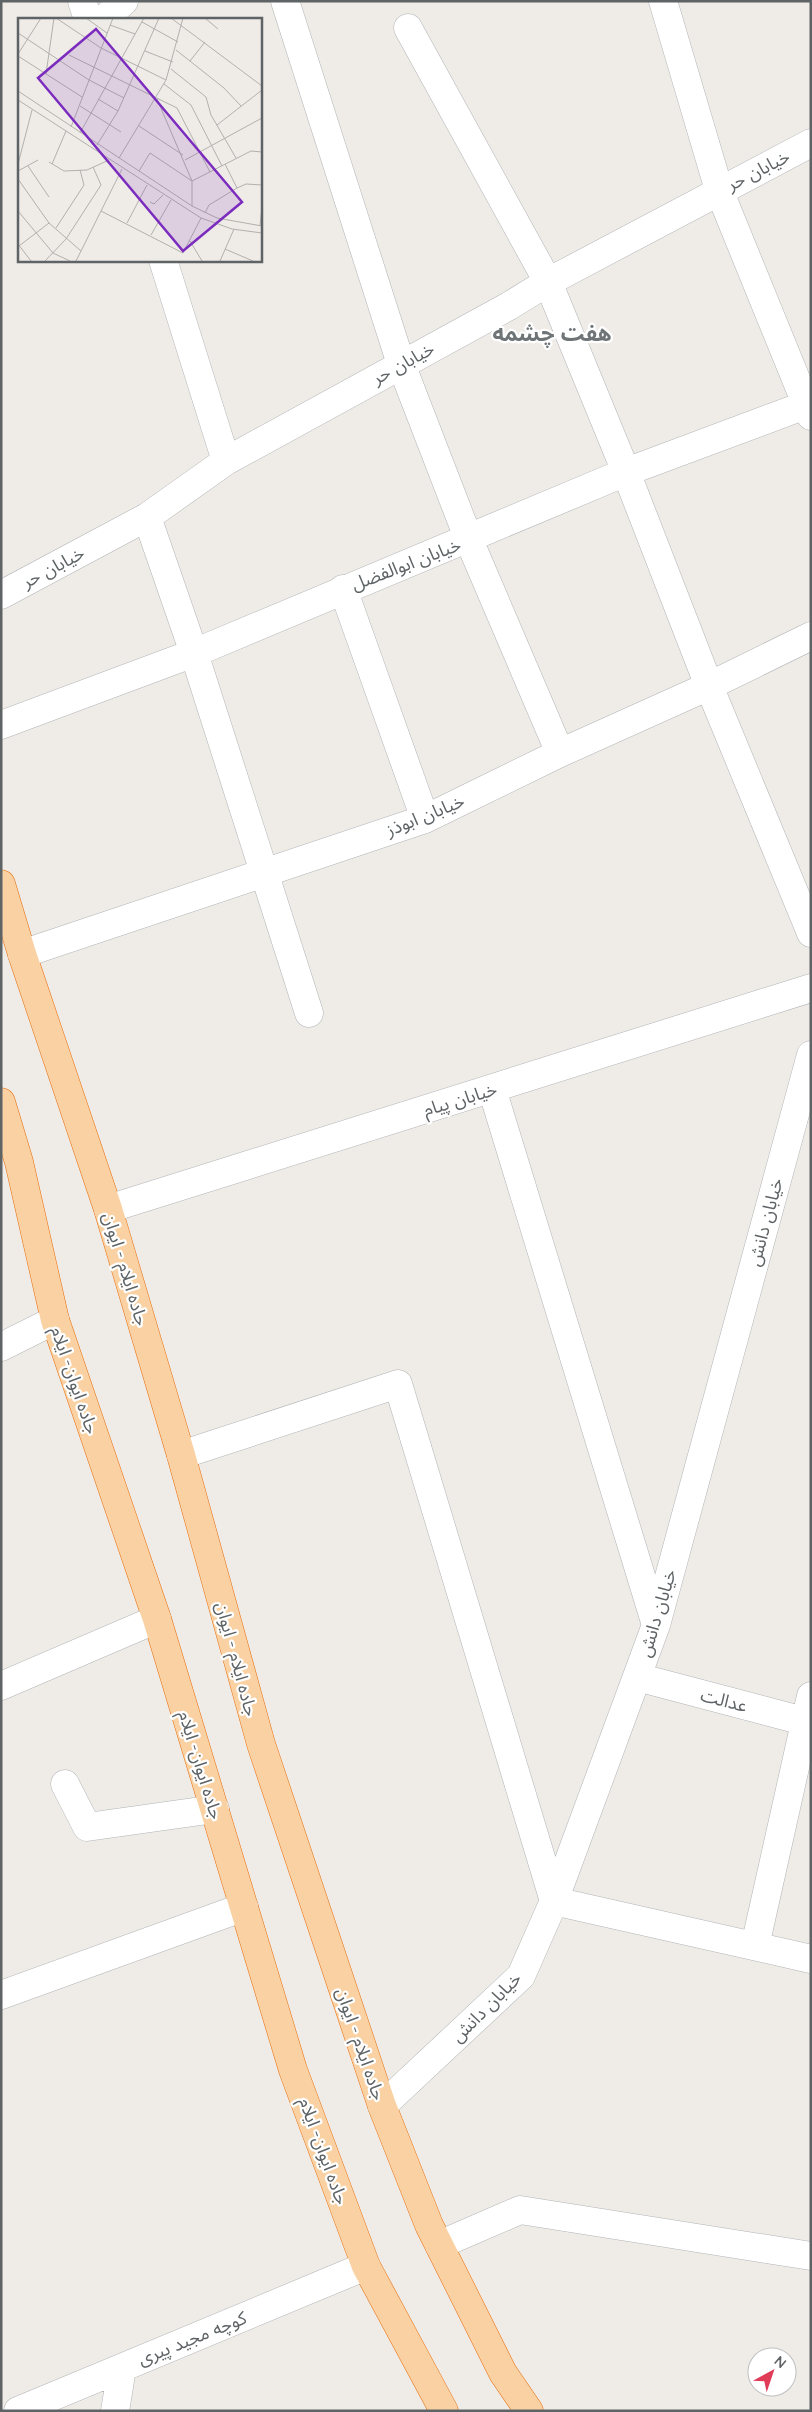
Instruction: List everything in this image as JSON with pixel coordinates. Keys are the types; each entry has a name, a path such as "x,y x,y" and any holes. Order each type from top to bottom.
{"highway":[{"name":"جاده ایلام - ایوان","path":"1,884 22,954 108,1209 181,1454 261,1744 382,2106 429,2226 503,2373 529,2411"},
{"name":"جاده ایوان- ایلام","path":"1,1102 10,1159 55,1320 157,1619 294,2070 366,2266 444,2411"}],"street":[{"path":"82,1 88,18"},
{"path":"105,18 124,1"},
{"path":"285,1 401,364 469,540 560,752"},
{"path":"663,1 719,190 809,408"},
{"path":"408,28 548,282 626,472 709,686 811,933"},
{"name":"خیابان حر","path":"1,595 147,517 226,461 509,306 548,282 811,143"},
{"path":"163,261 226,461"},
{"name":"خیابان ابوالفضل","path":"1,725 194,653 343,589 469,540 626,472 809,408"},
{"path":"147,517 194,653 310,1013"},
{"path":"343,589 425,819"},
{"name":"خیابان ابوذز","path":"22,954 425,819 560,752 709,686 811,636"},
{"name":"خیابان پیام","path":"108,1209 811,988"},
{"name":"خیابان دانش","path":"382,2106 521,1976 554,1902 656,1625 811,1055"},
{"path":"492,1089 656,1625"},
{"path":"1,1347 55,1320"},
{"path":"181,1454 398,1384 554,1902 811,1959"},
{"path":"1,1686 157,1619"},
{"name":"عدالت","path":"637,1677 809,1714"},
{"path":"755,1946 809,1714"},
{"path":"66,1784 87,1827 215,1809"},
{"path":"1,1995 244,1906"},
{"path":"439,2245 520,2210 811,2256"},
{"name":"کوچه مجید پیری","path":"18,2411 366,2266"},
{"path":"115,2411 122,2368"}],"district":[{"name":"هفت چشمه","path":"552,333"}]}
